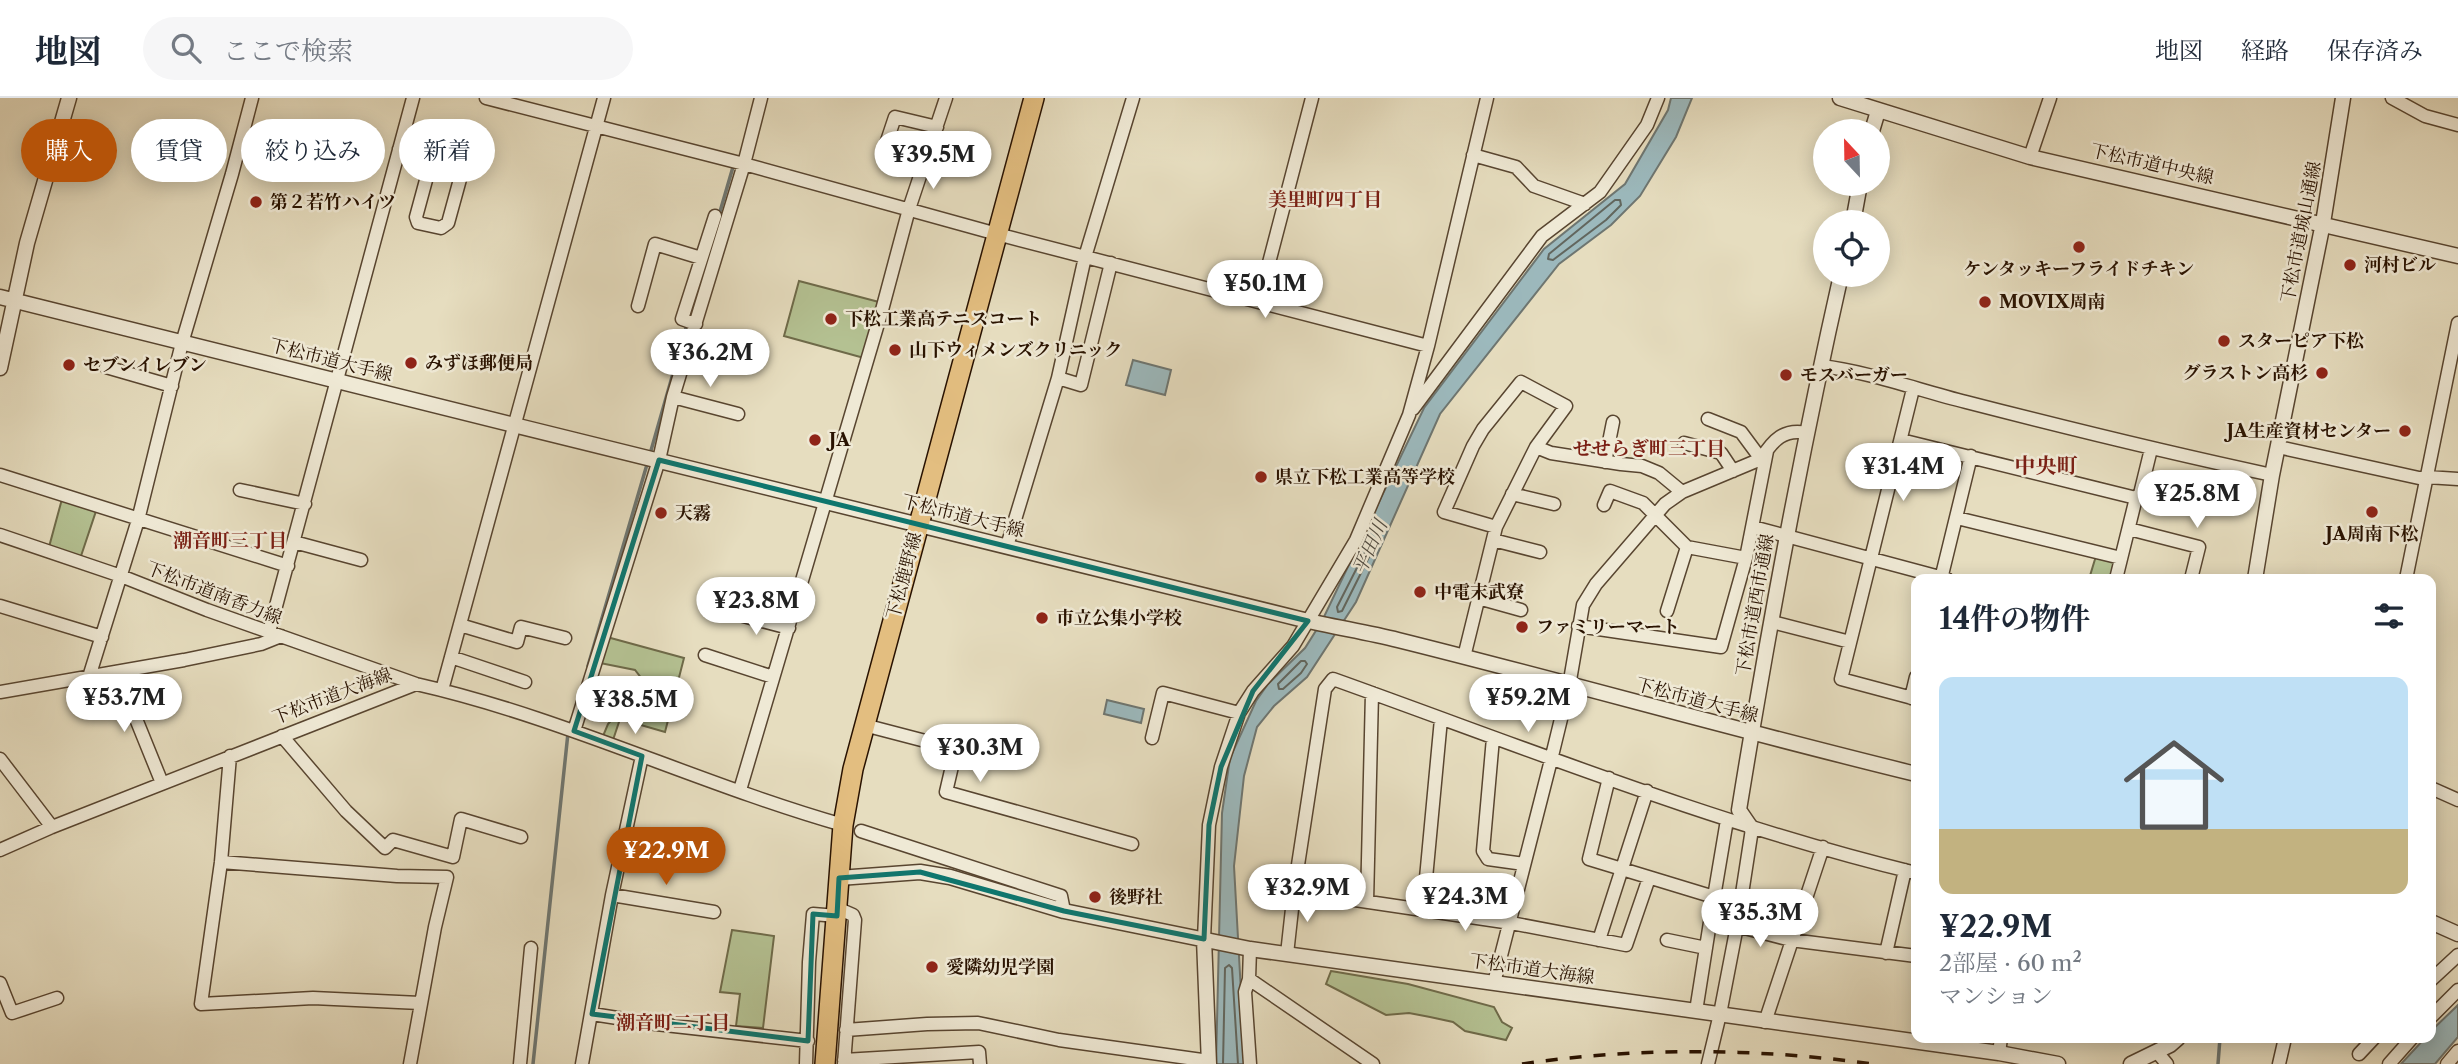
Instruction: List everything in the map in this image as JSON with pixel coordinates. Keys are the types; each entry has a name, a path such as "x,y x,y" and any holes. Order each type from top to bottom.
{"main road":[{"name":"下松鹿野線","path":"837,1063 837,912 839,878 852,828 853,769 1034,98"}],"street":[{"path":"0,368 27,243 69,98"},
{"path":"89,677 138,520 182,343 252,98"},
{"path":"407,119 413,98"},
{"path":"486,98 512,101 595,126 997,234 1428,346"},
{"path":"442,690 604,98"},
{"path":"574,731 659,460 673,397 744,164 761,98"},
{"path":"740,790 882,310 909,209 946,98"},
{"path":"1007,546 1058,378 1085,257 1133,98"},
{"path":"1259,301 1312,98"},
{"path":"846,1030 978,1023 1059,1040 1209,1062 1209,825 1221,767 1239,713 1253,691 1313,622 1356,540 1409,415 1487,98"},
{"path":"1409,415 1542,236 1600,192 1647,125 1658,98"},
{"name":"下松市道中央線","path":"1840,98 2030,157 2458,256"},
{"path":"2030,157 2050,98"},
{"name":"下松市道城山通線","path":"2256,574 2272,475 2323,223 2343,98"},
{"path":"2392,98 2425,116 2458,125"},
{"path":"1876,119 1878,111"},
{"path":"926,161 884,150 891,128 895,117 937,127"},
{"path":"0,692 261,644 275,634 294,542 399,149"},
{"path":"1474,155 1516,167 1534,186 1585,204"},
{"path":"432,158 458,165 461,172 448,223 441,228 418,223 416,217 432,158"},
{"path":"696,324 682,320 715,216"},
{"path":"638,306 654,244 701,258"},
{"path":"1058,378 1081,385 1111,263"},
{"name":"下松市道西市通線","path":"1707,1064 1737,926 1752,829 1739,810 1751,734 1787,535 1838,287"},
{"name":"下松市道大手線","path":"0,297 513,426 1313,622 1391,638 1751,734 1911,773"},
{"path":"2407,574 2458,323"},
{"path":"1821,366 1843,369 2151,449 2272,475"},
{"path":"106,367 172,386"},
{"path":"1464,657 1495,533 1535,447 1566,406 1521,382 1483,429 1444,512 1495,533 1540,552"},
{"path":"1911,698 1841,679 1913,389"},
{"path":"673,397 738,414"},
{"path":"1709,419 1741,432 1764,454"},
{"path":"1605,462 1613,422"},
{"path":"1494,983 1569,686 1583,605 1596,584 1655,514 1682,492 1733,471 1764,454 1783,433 1794,430 1807,433"},
{"path":"1901,440 2136,498"},
{"path":"1684,443 1721,453 1733,471"},
{"path":"1535,447 1551,453 1642,466 1659,473 1682,492"},
{"path":"2278,447 2419,478 2458,480"},
{"path":"2117,574 2151,449"},
{"path":"1578,626 1721,647 1753,527 1764,454"},
{"path":"1944,574 1971,456"},
{"path":"0,475 288,566"},
{"path":"240,490 306,504"},
{"path":"1604,505 1610,491 1643,503 1687,547 1746,558"},
{"path":"1512,495 1554,504"},
{"path":"1957,518 2121,558"},
{"path":"1753,527 1926,574"},
{"path":"2129,529 2199,547 2192,574"},
{"name":"下松市道南香力線","path":"0,535 121,576 207,610 416,684"},
{"path":"294,542 361,560"},
{"path":"1667,611 1687,547"},
{"path":"738,586 797,600"},
{"path":"1478,598 1521,610"},
{"path":"0,606 102,637"},
{"path":"732,613 789,628"},
{"path":"1772,622 1850,642"},
{"path":"460,625 517,642 521,627 565,638"},
{"path":"705,655 773,677"},
{"path":"451,657 525,682"},
{"path":"117,672 162,783"},
{"path":"1287,954 1325,689 1333,679 1551,760 1752,829 1911,871 1886,953"},
{"name":"下松市道大海線","path":"0,850 162,783 416,684 574,731 852,828 1061,896 1064,911"},
{"path":"1152,738 1163,693 1239,713"},
{"path":"1367,902 1372,693"},
{"path":"1423,910 1441,719"},
{"path":"864,725 956,749 946,792 1132,844"},
{"path":"282,736 346,811 385,848 393,840 453,857 461,819 521,837"},
{"path":"1493,738 1483,851 1488,859 1524,864"},
{"path":"230,756 221,862 201,1004 313,998 420,1003"},
{"path":"582,1064 612,895 642,756"},
{"path":"0,759 52,827"},
{"path":"1609,778 1589,859 1714,897"},
{"path":"2436,790 2458,800"},
{"path":"1599,940 1647,791"},
{"path":"1696,1011 1727,820"},
{"path":"1765,1022 1823,847"},
{"path":"933,874 939,856"},
{"path":"221,862 397,876 447,877 410,1064"},
{"name":"下松市道大海線","path":"839,878 890,873 933,874 1064,911 1250,949 1911,1041"},
{"path":"1294,891 1511,923 1626,945 1649,878"},
{"path":"612,895 714,912"},
{"path":"806,1064 813,914 837,912 853,915 855,920 846,1030 837,1063 979,1052 980,1064"},
{"path":"1710,922 1791,940 1911,956"},
{"path":"2436,924 2458,934"},
{"path":"1667,940 1706,948"},
{"path":"520,1064 531,948"},
{"path":"1250,949 1249,979 1245,992 1250,1064"},
{"path":"2436,975 2458,955"},
{"path":"1249,979 1373,1064"},
{"path":"0,983 12,1013 57,998"},
{"path":"2436,1012 2458,990"},
{"path":"592,1014 808,1041"},
{"name":"下松市道大海線","path":"1924,1043 2058,1064"},
{"path":"1999,1053 2000,1043"},
{"path":"2131,1064 2173,1043"},
{"path":"2279,1064 2284,1043"},
{"path":"2359,1054 2369,1043"},
{"path":"2389,1064 2408,1043"},
{"path":"2447,1064 2458,1051"},
{"path":"2157,1052 2167,1064"}],"highlighted area":[{"path":"659,460 1308,621 1253,691 1221,767 1209,825 1204,939 1064,911 920,872 839,878 837,916 813,914 808,1041 592,1014 642,756 574,731"}],"green space":[{"name":"下松工業高テニスコート","path":"799,281 879,302 864,358 784,336"},
{"path":"62,499 96,511 80,559 49,547"},
{"path":"2096,556 2116,561 2112,574 2091,574"},
{"path":"607,637 684,658 665,732 620,719 613,740 603,736 615,716 621,688 640,691 642,679 635,670 600,663"},
{"path":"732,930 774,936 763,1028 736,1026 740,994 720,992"},
{"path":"1331,971 1408,984 1494,1007 1502,1022 1512,1028 1506,1040 1465,1031 1453,1022 1430,1017 1409,1013 1386,1015 1326,984"}],"water":[{"name":"平田川","path":"1671,98 1692,98 1676,137 1640,196 1611,225 1559,264 1440,414 1356,602 1307,677 1274,706 1257,727 1244,776 1234,866 1245,1064 1216,1064 1222,813 1230,758 1256,701 1268,684 1305,648 1322,621 1424,408 1544,249 1625,184 1668,110"},
{"path":"1133,360 1171,370 1165,395 1126,385"},
{"path":"1107,700 1144,709 1141,723 1104,714"},
{"path":"2458,1005 2458,1037 2435,1064 2401,1064 2420,1043 2436,1043 2436,1026"}],"waterway":[{"path":"719,215 733,167"},
{"path":"650,454 694,300"},
{"path":"588,666 648,461"},
{"path":"533,1064 568,733"},
{"path":"2218,1064 2220,1043"}],"railway":[{"path":"1522,1064 1653,1052 1741,1052 1873,1064"}],"place":[{"name":"第２若竹ハイツ","path":"256,202"},
{"name":"ケンタッキーフライドチキン","path":"2079,247"},
{"name":"河村ビル","path":"2350,265"},
{"name":"MOVIX周南","path":"1985,302"},
{"name":"下松工業高テニスコート","path":"831,319"},
{"name":"スターピア下松","path":"2224,341"},
{"name":"山下ウィメンズクリニック","path":"895,350"},
{"name":"みずほ郵便局","path":"411,363"},
{"name":"セブンイレブン","path":"69,365"},
{"name":"グラストン高杉","path":"2322,373"},
{"name":"モスバーガー","path":"1786,375"},
{"name":"JA生産資材センター","path":"2405,431"},
{"name":"JA","path":"815,440"},
{"name":"県立下松工業高等学校","path":"1261,477"},
{"name":"JA周南下松","path":"2372,512"},
{"name":"天霧","path":"661,513"},
{"name":"中電末武寮","path":"1420,592"},
{"name":"市立公集小学校","path":"1042,618"},
{"name":"ファミリーマート","path":"1522,627"},
{"name":"後野社","path":"1095,897"},
{"name":"愛隣幼児学園","path":"932,967"}],"district":[{"name":"美里町四丁目","path":"1325,199"},
{"name":"せせらぎ町三丁目","path":"1649,448"},
{"name":"中央町","path":"2046,465"},
{"name":"潮音町三丁目","path":"230,540"},
{"name":"潮音町二丁目","path":"673,1022"}]}
